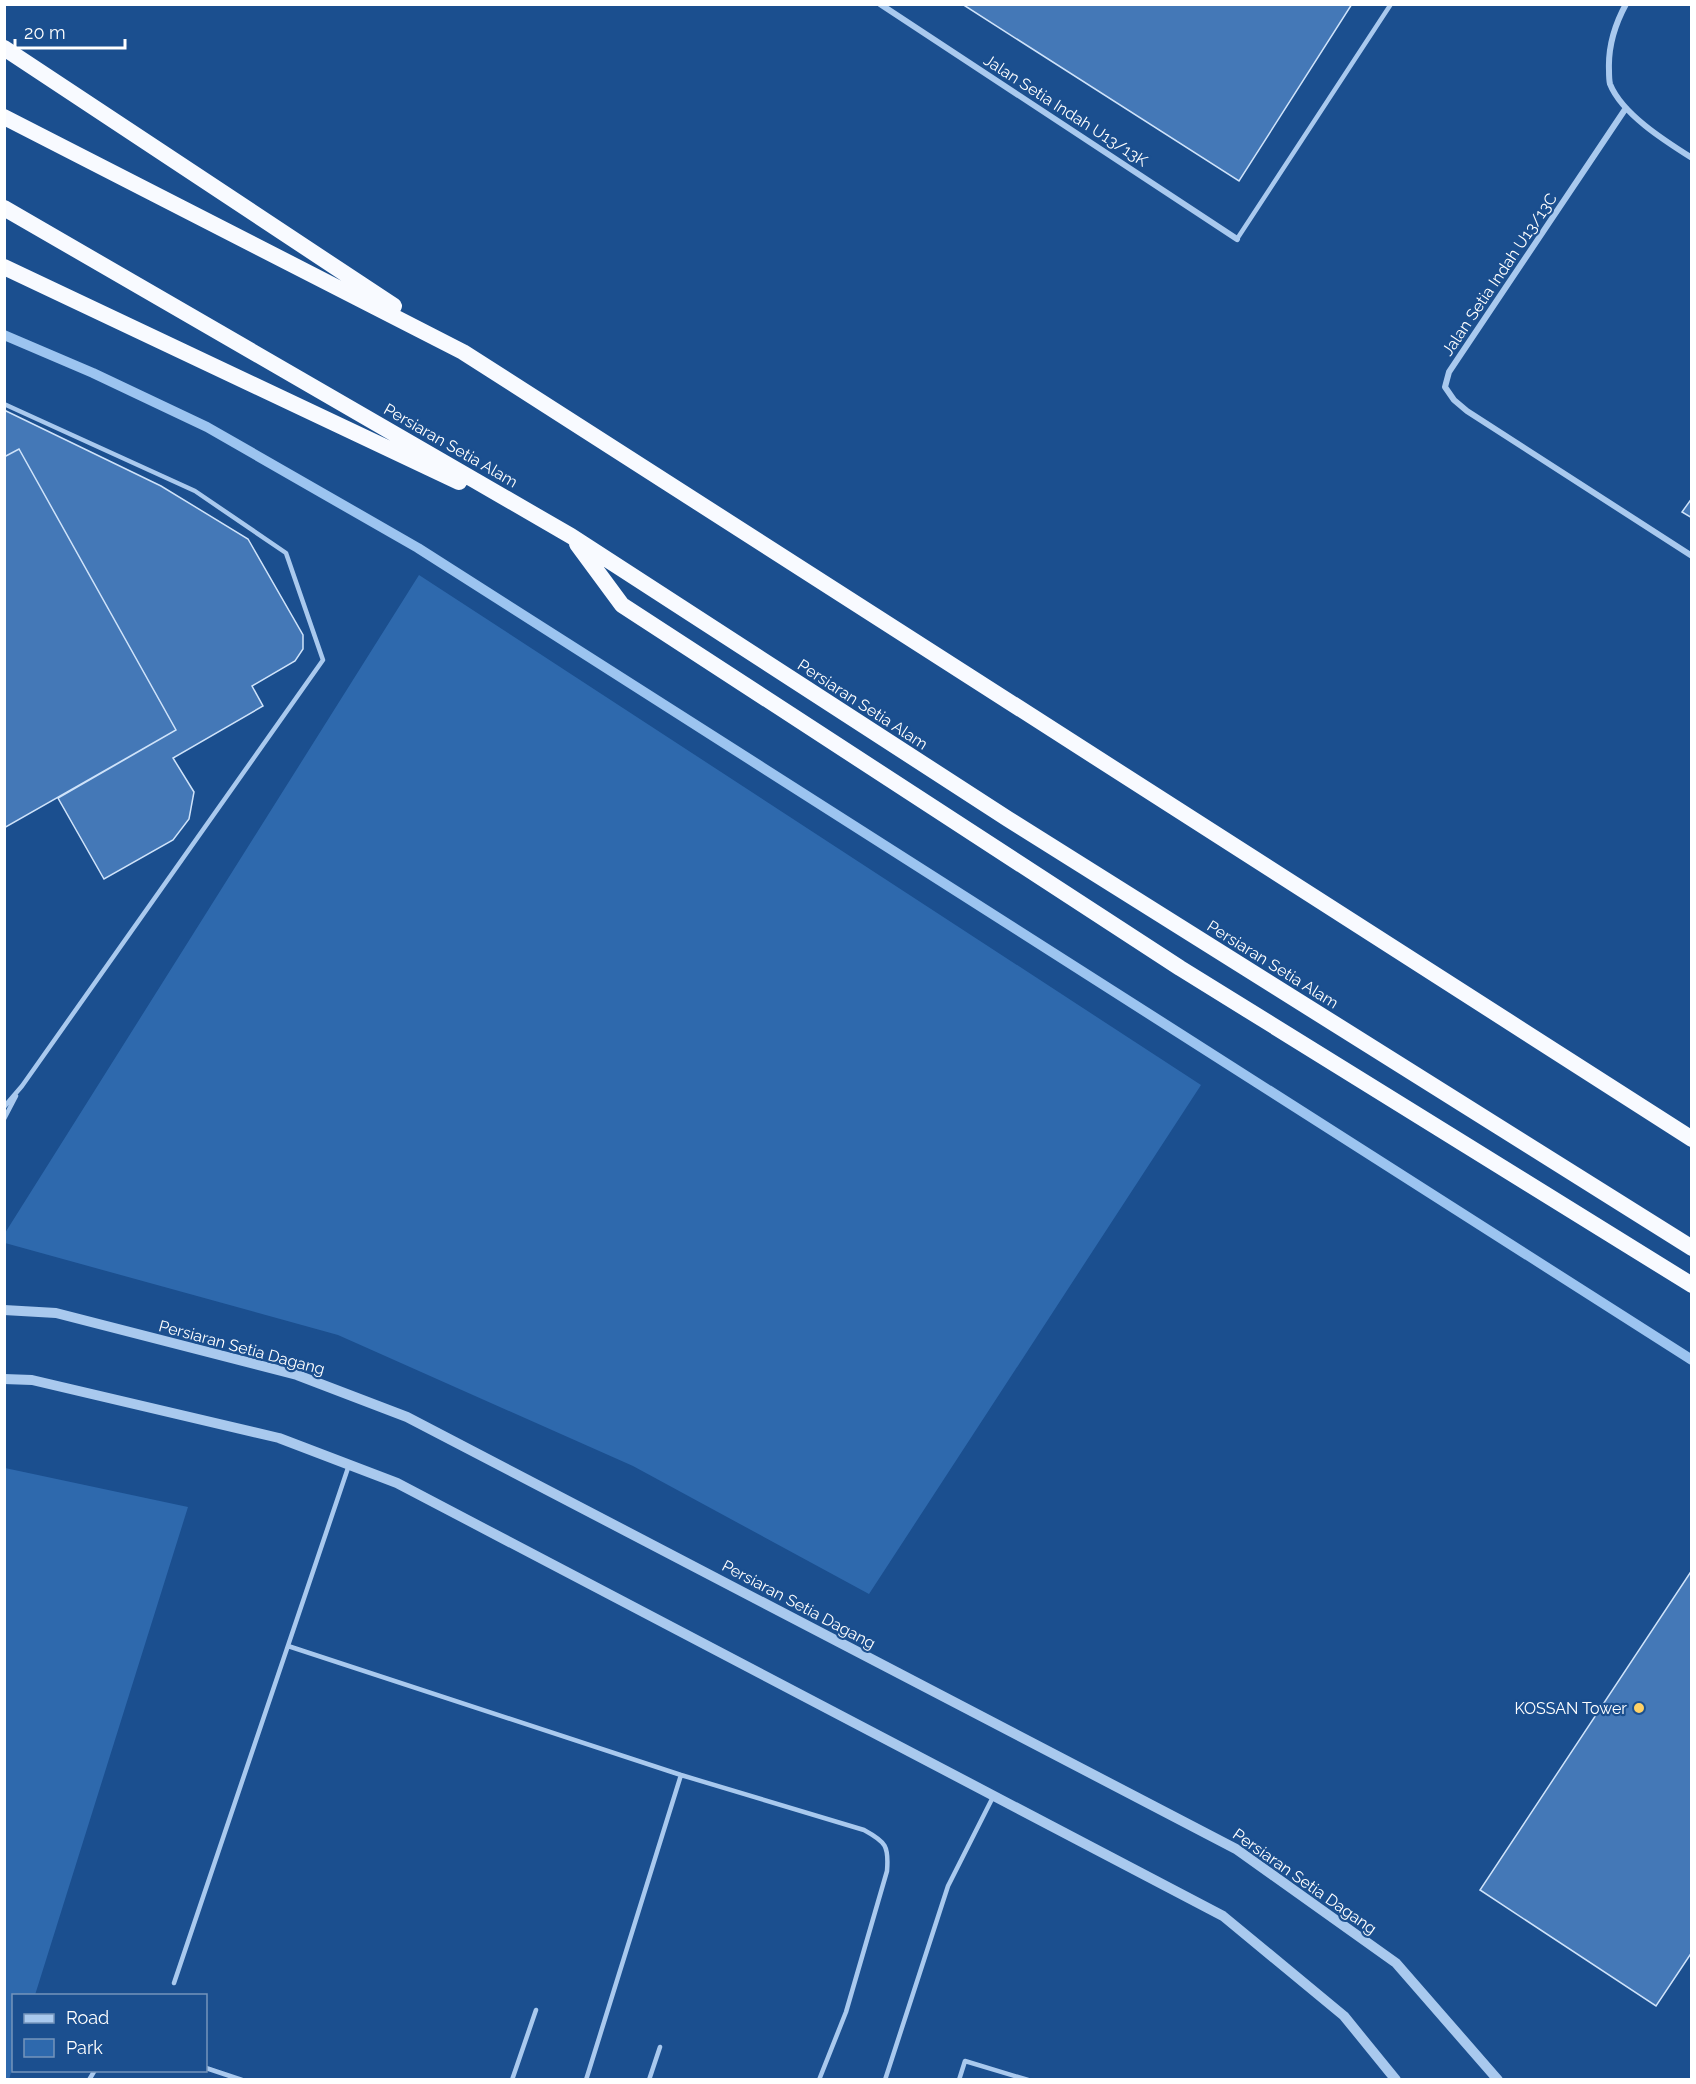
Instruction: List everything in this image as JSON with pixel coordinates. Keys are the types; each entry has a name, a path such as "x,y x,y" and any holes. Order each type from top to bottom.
{"highway":[{"path":"4,48 464,352 1692,1139"},
{"path":"4,117 464,352"},
{"name":"Persiaran Setia Alam","path":"4,208 571,536 1008,819 1692,1248"},
{"path":"4,267 571,536 622,605 1180,968 1692,1285"}],"street":[{"name":"Jalan Setia Indah U13/13K","path":"880,4 1237,239"},
{"path":"1626,4 1617,20 1608,52 1610,83 1626,108 1669,143 1692,158"},
{"name":"Jalan Setia Indah U13/13C","path":"1626,108 1449,372 1445,387 1454,400 1467,411 1692,556"},
{"name":"Persiaran Setia Dagang","path":"4,1310 56,1313 297,1375 417,1422 1236,1849 1396,1963 1498,2079"},
{"path":"4,1379 32,1380 279,1438 397,1483 1223,1916 1344,2016 1396,2079"}],"lane":[{"path":"1237,239 1391,4"},
{"path":"4,404 195,491 286,553 323,660 22,1086 4,1107"},
{"path":"4,1119 22,1086"},
{"path":"174,1983 349,1465"},
{"path":"288,1646 681,1775 864,1830 880,1839 888,1851 887,1870 846,2012 819,2079"},
{"path":"586,2079 681,1775"},
{"path":"885,2079 948,1886 993,1796"},
{"path":"512,2079 536,2010"},
{"path":"649,2079 660,2047"},
{"path":"959,2079 965,2061 1028,2079"},
{"path":"207,2068 242,2079"}],"green space":[{"path":"419,575 1201,1085 869,1594 633,1466 338,1335 5,1243 5,1233"},
{"path":"5,1468 188,1507 35,1994 12,1994 12,2068 9,2080 4,2079"}],"building":[{"path":"962,4 1352,4 1239,181"},
{"path":"4,410 161,486 248,539 303,635 303,649 295,661 252,686 263,706 173,758 194,792 189,819 173,840 104,879 58,798 176,730 19,449 4,457"},
{"path":"19,449 176,730 4,828 4,457"},
{"path":"1692,498 1692,518 1682,512"},
{"path":"1692,1570 1692,1952 1656,2006 1480,1890"}],"waterway":[{"path":"4,335 93,373 207,427 418,548 1692,1360"}],"place":[{"name":"KOSSAN Tower","path":"1639,1708"}]}
